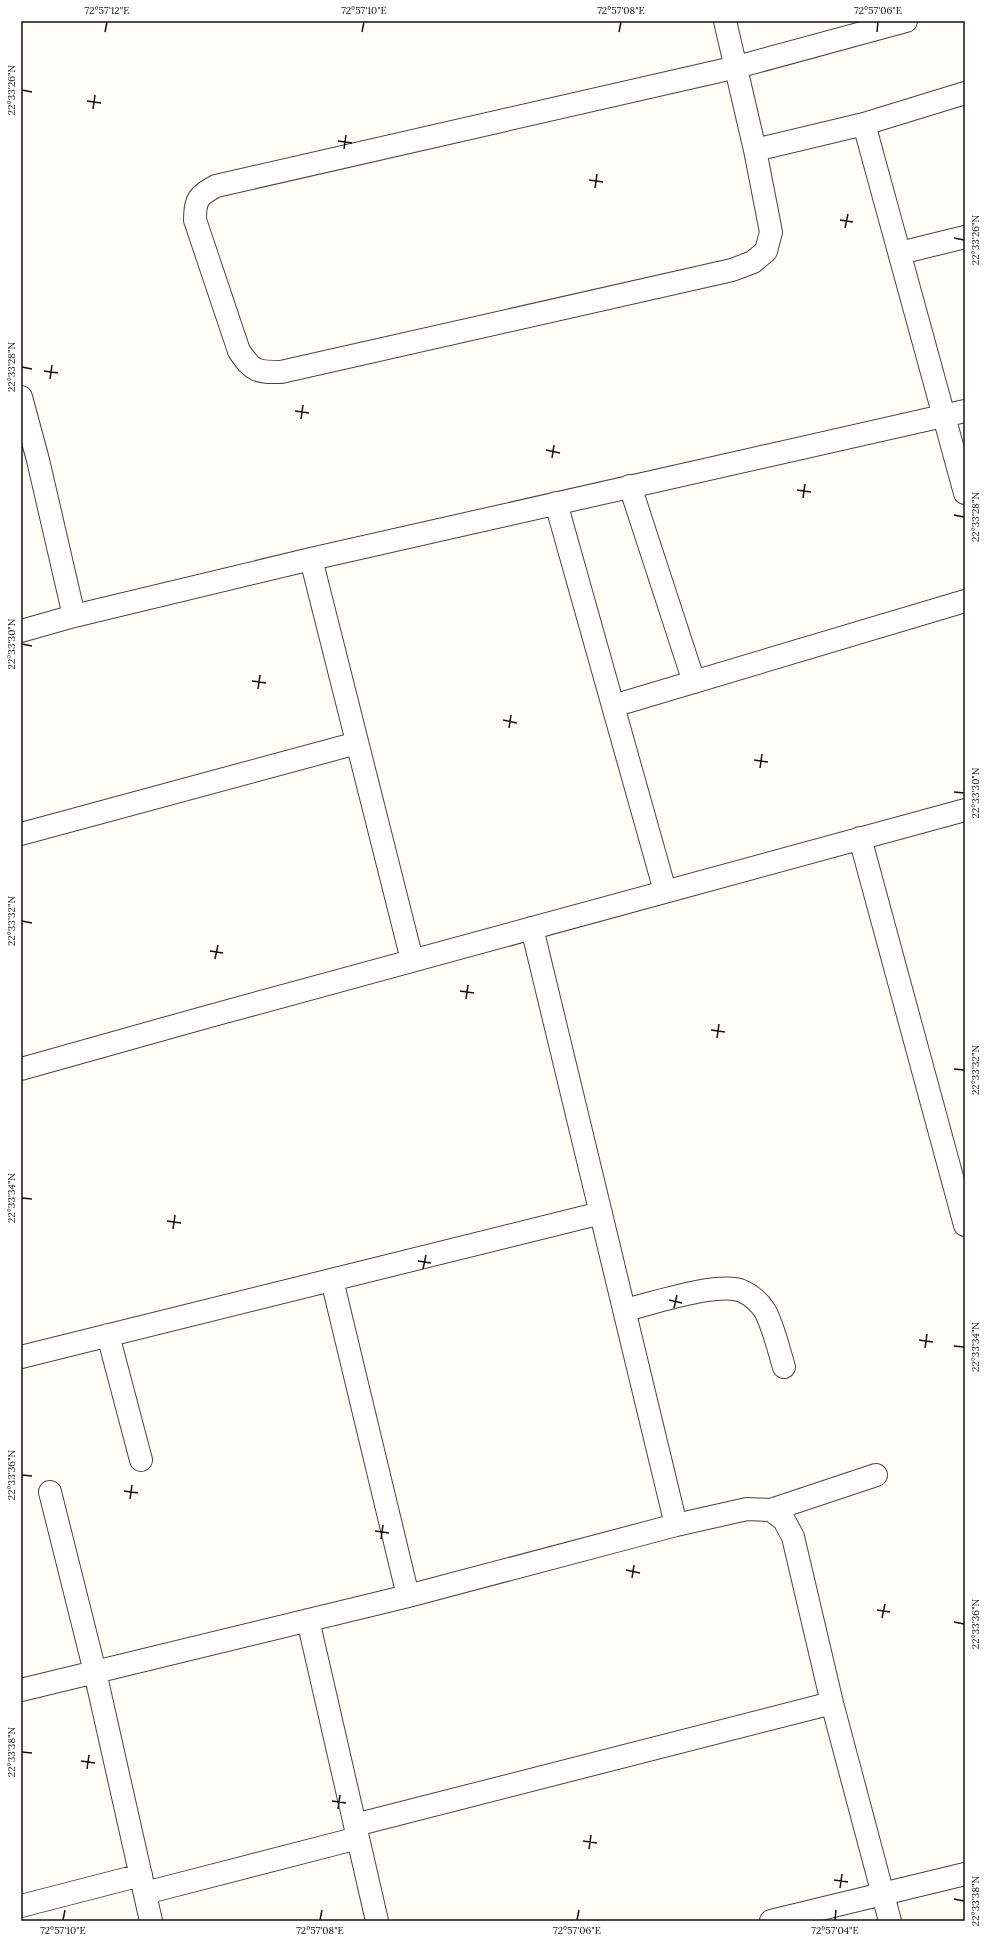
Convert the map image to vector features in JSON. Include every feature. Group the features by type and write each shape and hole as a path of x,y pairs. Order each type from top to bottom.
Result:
{"street":[{"path":"725,21 737,67 771,232 766,251 753,262 732,270 281,372 263,372 249,366 239,351 195,220 195,204 202,194 216,186 737,67 906,21"},
{"path":"755,150 864,124 965,93"},
{"path":"864,124 965,493"},
{"path":"900,253 965,237"},
{"path":"21,397 29,461 74,616"},
{"path":"21,631 74,616 311,559 965,411"},
{"path":"630,486 694,682"},
{"path":"556,503 665,891"},
{"path":"311,559 412,960"},
{"path":"613,706 965,601"},
{"path":"21,834 357,744"},
{"path":"21,1069 412,960 965,810"},
{"path":"860,838 965,1225"},
{"path":"532,928 676,1525"},
{"path":"21,1357 601,1213"},
{"path":"332,1280 408,1596"},
{"path":"625,1310 708,1290 726,1288 742,1291 756,1300 765,1312 784,1367"},
{"path":"108,1335 141,1460"},
{"path":"21,1690 408,1596 676,1525 747,1510 770,1510 876,1474"},
{"path":"50,1492 95,1672 151,1921"},
{"path":"770,1510 784,1520 793,1537 832,1703 890,1921"},
{"path":"308,1620 377,1921"},
{"path":"21,1906 143,1884 356,1831 832,1703"},
{"path":"770,1921 965,1874"}]}
